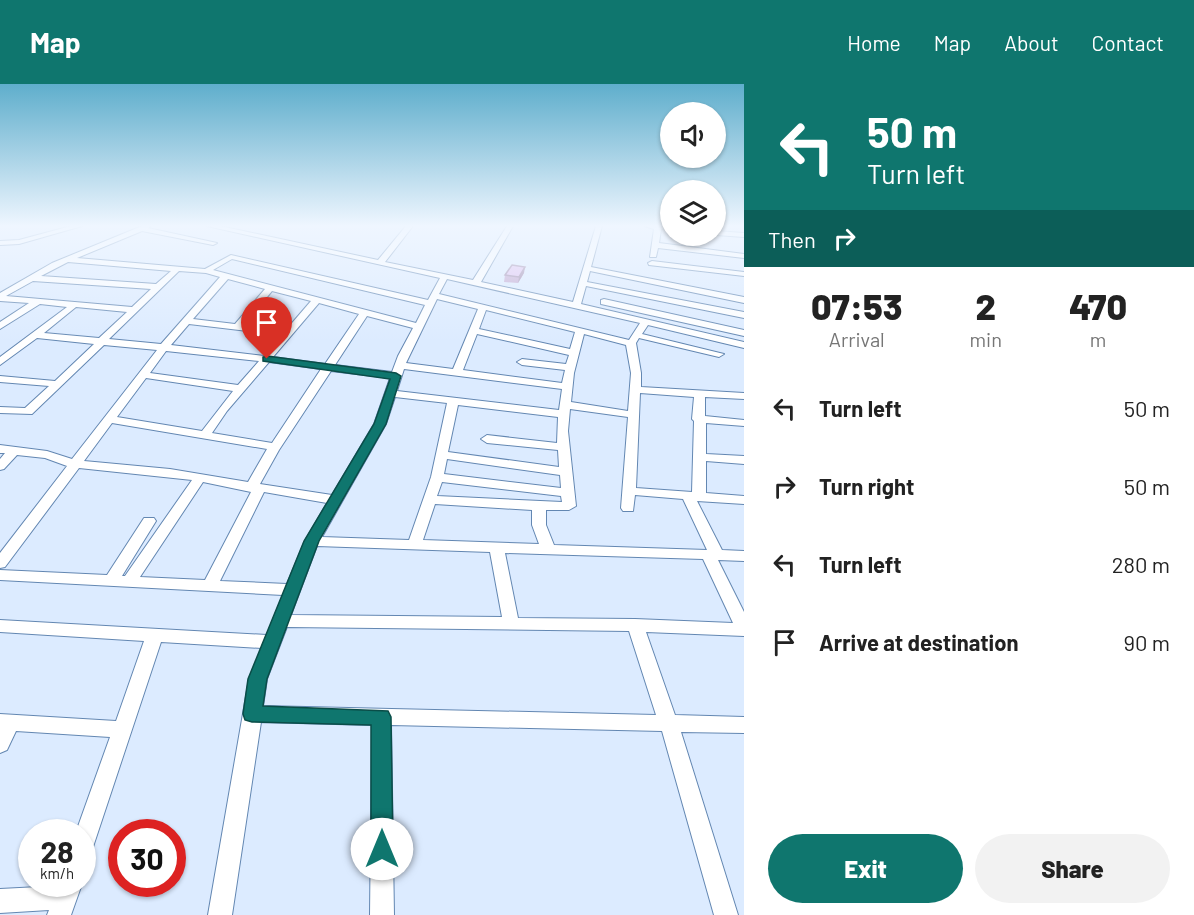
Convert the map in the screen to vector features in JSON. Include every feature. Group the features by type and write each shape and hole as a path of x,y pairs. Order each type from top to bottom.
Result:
{"street":[{"path":"0,297 58,265"},
{"path":"134,265 206,271 417,326"},
{"path":"206,271 217,265"},
{"path":"268,265 431,299 483,307 580,331 718,354"},
{"path":"388,265 744,333"},
{"path":"476,283 486,265"},
{"path":"577,301 587,265"},
{"path":"649,280 652,265"},
{"path":"667,265 744,274"},
{"path":"0,410 28,412 178,268"},
{"path":"586,268 744,300"},
{"path":"0,563 73,464 165,347 225,277"},
{"path":"220,915 258,679 312,541 380,424 398,371 417,326 444,277"},
{"path":"32,278 159,287"},
{"path":"582,283 744,315"},
{"path":"237,327 270,288"},
{"path":"0,297 135,310"},
{"path":"204,436 240,389 317,300"},
{"path":"577,301 645,322 744,345"},
{"path":"0,326 37,302"},
{"path":"0,362 74,305"},
{"path":"457,372 483,307"},
{"path":"210,586 275,447 364,313"},
{"path":"716,318 744,325"},
{"path":"186,321 289,333"},
{"path":"628,508 636,390 633,339 645,322"},
{"path":"474,331 575,353"},
{"path":"429,500 569,506 564,447 565,410 571,368 580,331"},
{"path":"35,335 165,347 327,367 457,372 568,387"},
{"path":"522,362 571,368"},
{"path":"143,375 240,389"},
{"path":"0,379 58,384"},
{"path":"636,390 744,396"},
{"path":"390,393 453,401 634,415"},
{"path":"280,621 635,625 744,629 712,555 693,497 699,458 700,393"},
{"path":"414,545 437,477 453,401"},
{"path":"109,419 275,447"},
{"path":"698,419 744,423"},
{"path":"487,439 564,447"},
{"path":"0,466 7,450 47,455 73,464 198,479 335,500"},
{"path":"442,455 566,472"},
{"path":"699,458 744,460"},
{"path":"437,477 567,493"},
{"path":"129,582 198,479"},
{"path":"629,491 744,500"},
{"path":"539,506 539,525 548,549"},
{"path":"111,581 149,522"},
{"path":"312,541 744,556"},
{"path":"497,549 511,624"},
{"path":"0,575 292,590"},
{"path":"635,625 669,724 726,915"},
{"path":"0,626 272,642"},
{"path":"92,819 155,635"},
{"path":"252,714 744,725"},
{"path":"381,717 382,915"},
{"path":"0,744 5,723 122,730"},
{"path":"0,901 65,899"}],"building":[{"path":"512,265 525,267 519,277 505,275"}],"route":[{"path":"267,359 396,376 380,424 312,541 258,679 252,714 381,717 382,849"}]}
